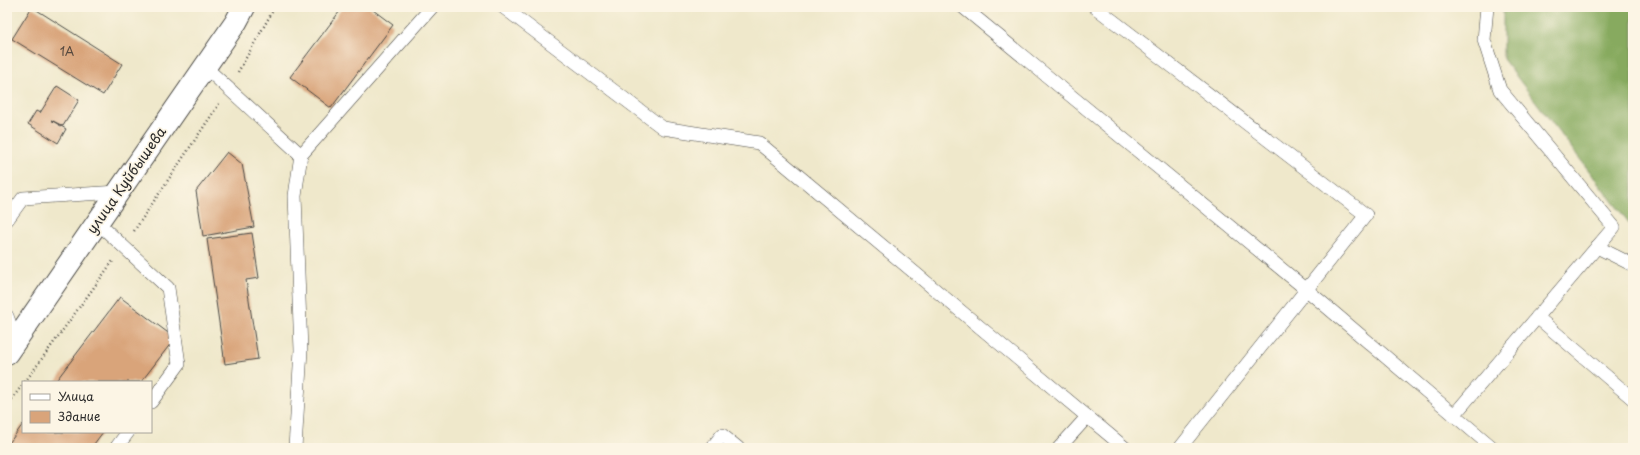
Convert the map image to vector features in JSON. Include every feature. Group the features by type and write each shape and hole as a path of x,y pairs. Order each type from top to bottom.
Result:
{"street":[{"name":"улица Куйбышева","path":"11,347 205,67 235,12"}],"lane":[{"path":"295,448 301,350 295,196 301,155 432,7"},
{"path":"502,7 663,128 759,143 1124,448"},
{"path":"963,7 1306,290 1493,448"},
{"path":"1095,7 1366,215 1180,448"},
{"path":"1454,415 1614,227 1500,90 1484,40 1487,7"},
{"path":"205,67 301,155"},
{"path":"7,220 24,198 118,192"},
{"path":"97,222 168,288 179,364 152,401"},
{"path":"1597,247 1633,265"},
{"path":"7,316 11,347"},
{"path":"1537,317 1633,398"},
{"path":"1059,448 1087,417"},
{"path":"116,448 127,433"},
{"path":"712,448 722,435 738,448"}],"path":[{"path":"25,381 123,246 229,89 275,7"},
{"path":"7,406 22,386"}],"green space":[{"path":"1503,7 1633,7 1633,228 1503,59"}],"building":[{"path":"32,7 122,64 103,95 12,39"},
{"path":"343,7 369,7 393,25 331,108 290,77"},
{"path":"57,86 79,100 63,126 51,120 66,129 58,143 28,124 36,111 40,113"},
{"path":"227,152 242,164 254,227 203,236 196,191"},
{"path":"252,233 259,278 246,280 258,359 225,364 207,239"},
{"path":"120,297 175,338 142,381 56,381"},
{"path":"22,425 22,433 102,433 91,448 7,448"}]}
